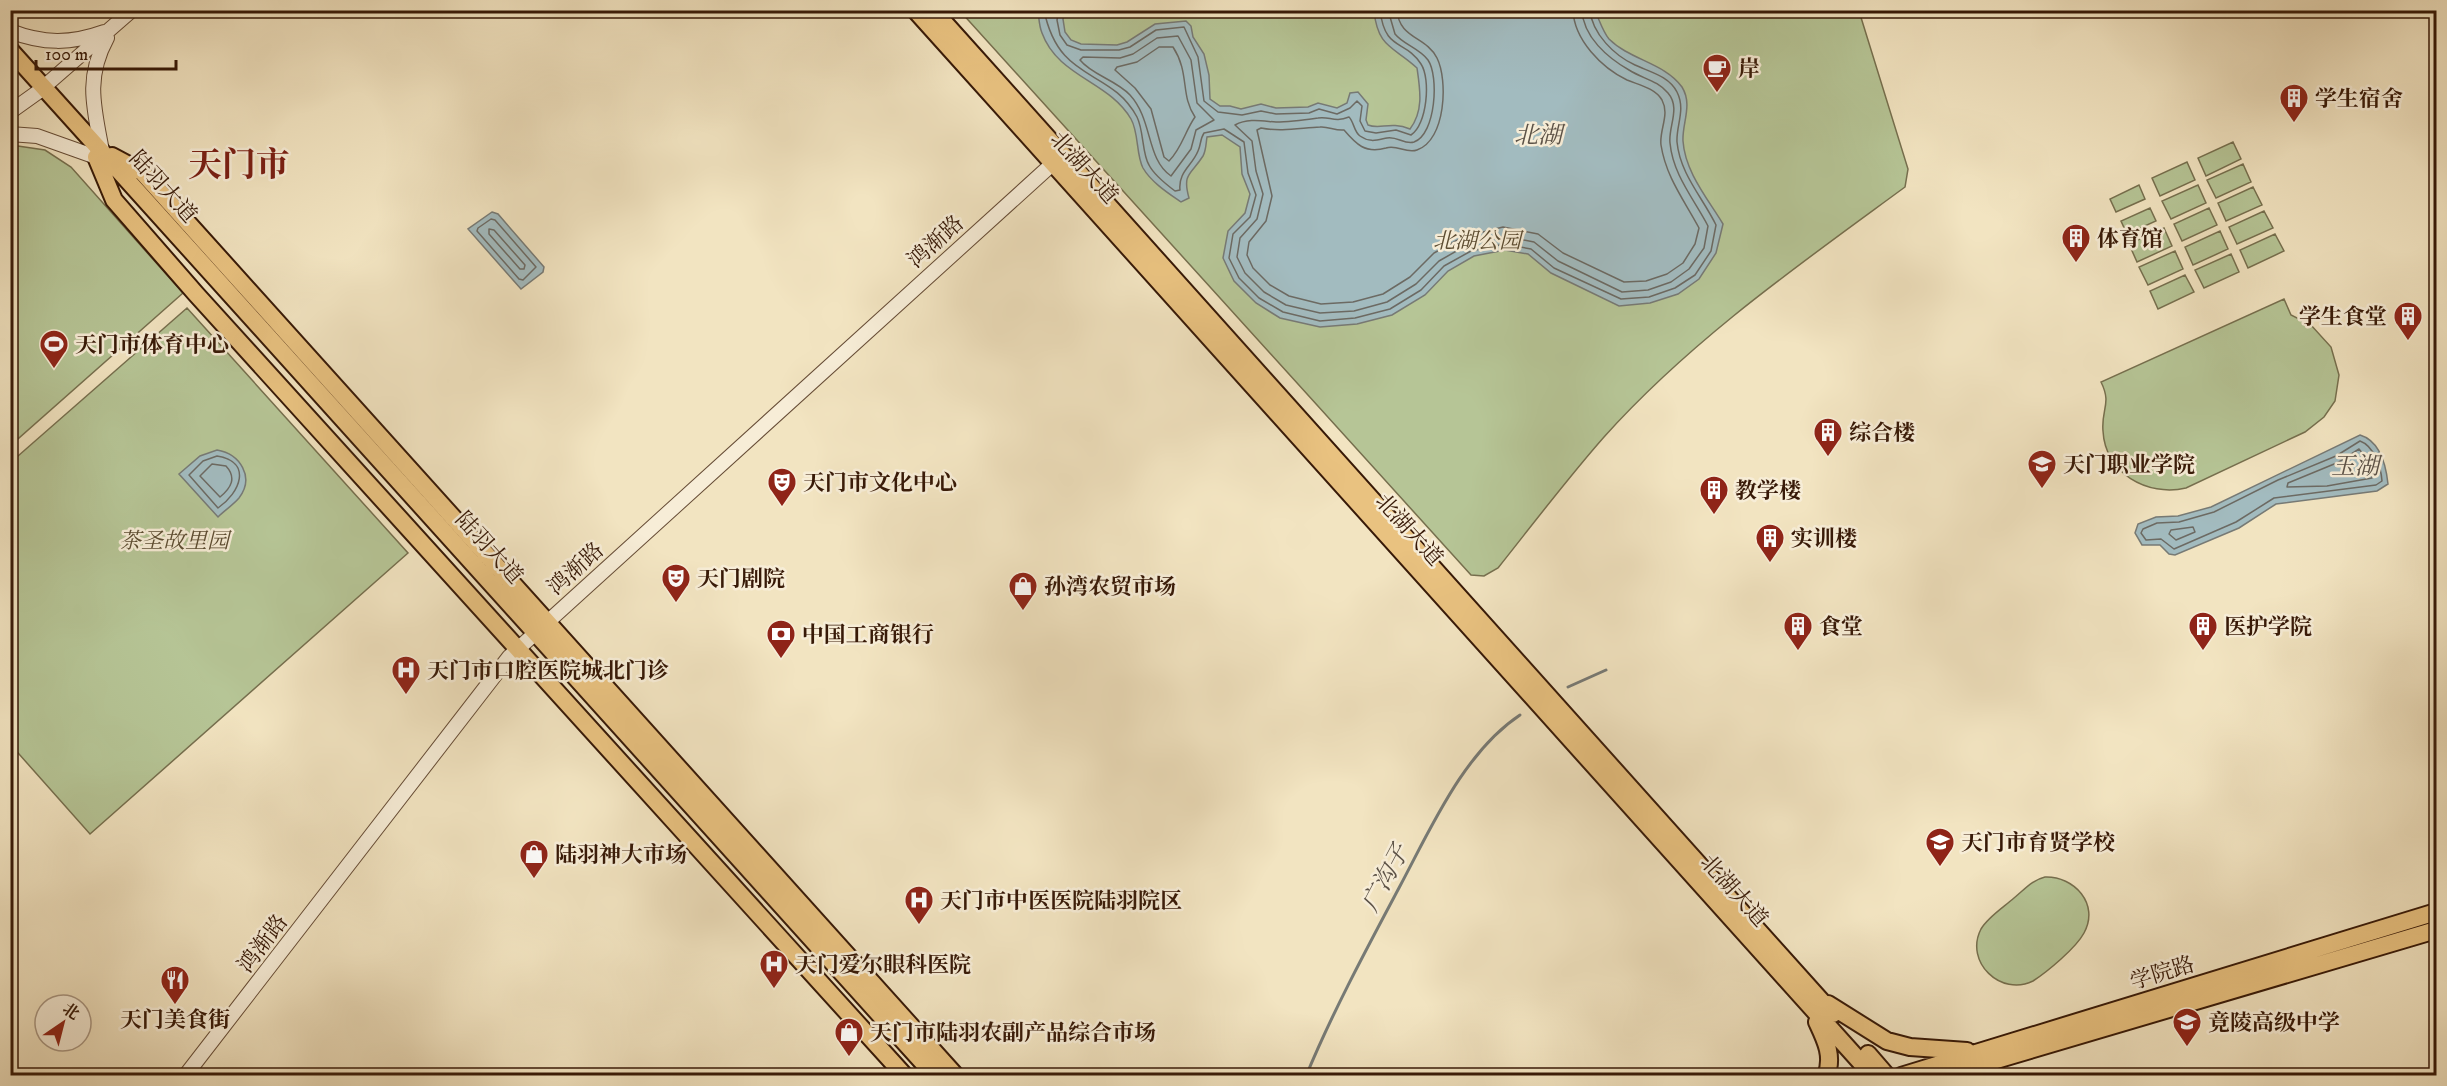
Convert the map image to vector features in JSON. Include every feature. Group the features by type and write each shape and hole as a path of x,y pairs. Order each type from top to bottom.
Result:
{"main road":[{"name":"北湖大道","path":"915,10 1058,159"},
{"name":"北湖大道","path":"933,10 1058,159 1812,1000 1887,1076"},
{"name":"陆羽大道","path":"10,50 41,90 291,373 935,1076"},
{"name":"陆羽大道","path":"10,62 41,90"},
{"name":"陆羽大道","path":"99,154 227,289 924,1076"},
{"path":"99,154 142,172 511,582 532,635 905,1076"},
{"path":"99,154 114,200 492,621 532,635 956,1076"},
{"path":"227,289 273,315"},
{"path":"291,373 297,406"},
{"name":"学院路","path":"1942,1076 1981,1057 2436,912"},
{"name":"学院路","path":"1901,1076 1981,1057 2436,930"},
{"name":"北湖大道","path":"1812,1000 1873,1076"},
{"path":"1812,1000 1887,1041 1910,1047 1981,1057 1972,1076"},
{"path":"1812,1000 1827,1044 1829,1056 1826,1076"}],"street":[{"path":"10,112 41,90 132,10"},
{"path":"10,31 44,41 65,42 83,39 111,29"},
{"path":"10,134 38,136 99,154 93,100 93,72 98,53 111,29"},
{"name":"鸿渐路","path":"185,1076 488,683 532,635 1058,159"}],"green space":[{"name":"北湖公园","path":"960,11 1859,11 1908,169 1905,187 1748,304 1673,368 1604,437 1498,568 1484,576 1471,575"},
{"path":"2233,142 2241,159 2206,176 2198,158"},
{"name":"天门市体育中心","path":"11,145 45,150 71,167 183,293 11,445"},
{"path":"2187,162 2195,180 2160,196 2152,178"},
{"path":"2243,164 2251,182 2216,198 2207,180"},
{"path":"2139,185 2145,199 2116,212 2110,199"},
{"path":"2198,185 2206,203 2171,219 2162,201"},
{"path":"2253,187 2262,205 2226,221 2218,203"},
{"path":"2150,208 2156,221 2127,234 2121,221"},
{"path":"2209,208 2217,225 2182,241 2174,224"},
{"path":"2264,211 2273,228 2237,244 2229,227"},
{"path":"2164,228 2172,246 2137,262 2129,244"},
{"path":"2220,231 2228,249 2193,265 2185,247"},
{"path":"2275,234 2284,251 2248,268 2240,250"},
{"path":"2175,251 2183,269 2148,285 2139,267"},
{"path":"2231,254 2239,272 2204,288 2195,270"},
{"path":"2185,275 2194,292 2158,309 2150,291"},
{"path":"2284,299 2291,315 2311,325 2331,347 2339,375 2335,401 2324,417 2305,432 2186,488 2157,489 2131,479 2120,470 2111,459 2106,446 2103,423 2106,396 2101,382"},
{"name":"茶圣故里园","path":"187,308 408,553 90,834 11,745 10,463"},
{"path":"2045,877 2066,881 2081,894 2089,912 2084,933 2068,952 2033,981 2021,985 1998,980 1982,964 1977,953 1977,941 1981,929 1992,916 2028,886"}],"water":[{"name":"北湖","path":"1038,11 1066,11 1063,19 1065,32 1071,40 1081,44 1117,45 1127,42 1155,24 1186,21 1191,26 1193,37 1204,54 1209,75 1210,99 1220,106 1241,109 1261,104 1276,108 1308,107 1318,103 1337,108 1347,103 1350,93 1358,92 1368,104 1366,120 1368,125 1410,129 1419,107 1417,68 1383,39 1374,11 1595,11 1609,39 1617,46 1666,72 1682,87 1687,100 1683,141 1688,164 1698,185 1723,224 1716,253 1699,279 1678,294 1650,303 1619,306 1551,273 1528,254 1505,250 1474,256 1448,271 1425,295 1392,315 1357,324 1320,327 1280,318 1256,303 1234,281 1223,258 1228,231 1245,213 1250,194 1242,174 1240,147 1222,135 1207,137 1204,154 1187,179 1189,198 1181,202 1155,183 1146,173 1139,157 1134,125 1122,106 1071,70 1050,48 1041,30"},
{"path":"492,212 498,214 544,267 543,272 521,289 468,229"},
{"name":"玉湖","path":"2360,435 2373,443 2384,462 2388,484 2377,491 2276,504 2239,528 2175,555 2169,554 2160,545 2142,545 2135,533 2138,524 2156,517 2178,516 2211,507"},
{"path":"217,450 225,452 238,461 243,468 246,482 239,498 218,517 179,474 200,456"}],"waterway":[{"name":"广沟子","path":"1568,687 1606,670"},
{"name":"广沟子","path":"1306,1076 1351,980 1437,816 1482,749 1520,715"}],"place":[{"name":"岸","path":"1717,94"},
{"name":"学生宿舍","path":"2294,124"},
{"name":"体育馆","path":"2076,264"},
{"name":"学生食堂","path":"2408,342"},
{"name":"天门市体育中心","path":"54,370"},
{"name":"综合楼","path":"1828,458"},
{"name":"天门职业学院","path":"2042,490"},
{"name":"天门市文化中心","path":"782,508"},
{"name":"教学楼","path":"1714,516"},
{"name":"实训楼","path":"1770,564"},
{"name":"天门剧院","path":"676,604"},
{"name":"孙湾农贸市场","path":"1023,612"},
{"name":"食堂","path":"1798,652"},
{"name":"医护学院","path":"2203,652"},
{"name":"中国工商银行","path":"781,660"},
{"name":"天门市口腔医院城北门诊","path":"406,696"},
{"name":"天门市育贤学校","path":"1940,868"},
{"name":"陆羽神大市场","path":"534,880"},
{"name":"天门市中医医院陆羽院区","path":"919,926"},
{"name":"天门爱尔眼科医院","path":"774,990"},
{"name":"天门美食街","path":"175,1006"},
{"name":"竟陵高级中学","path":"2187,1048"},
{"name":"天门市陆羽农副产品综合市场","path":"849,1058"}],"district":[{"name":"天门市","path":"239,164"}]}
